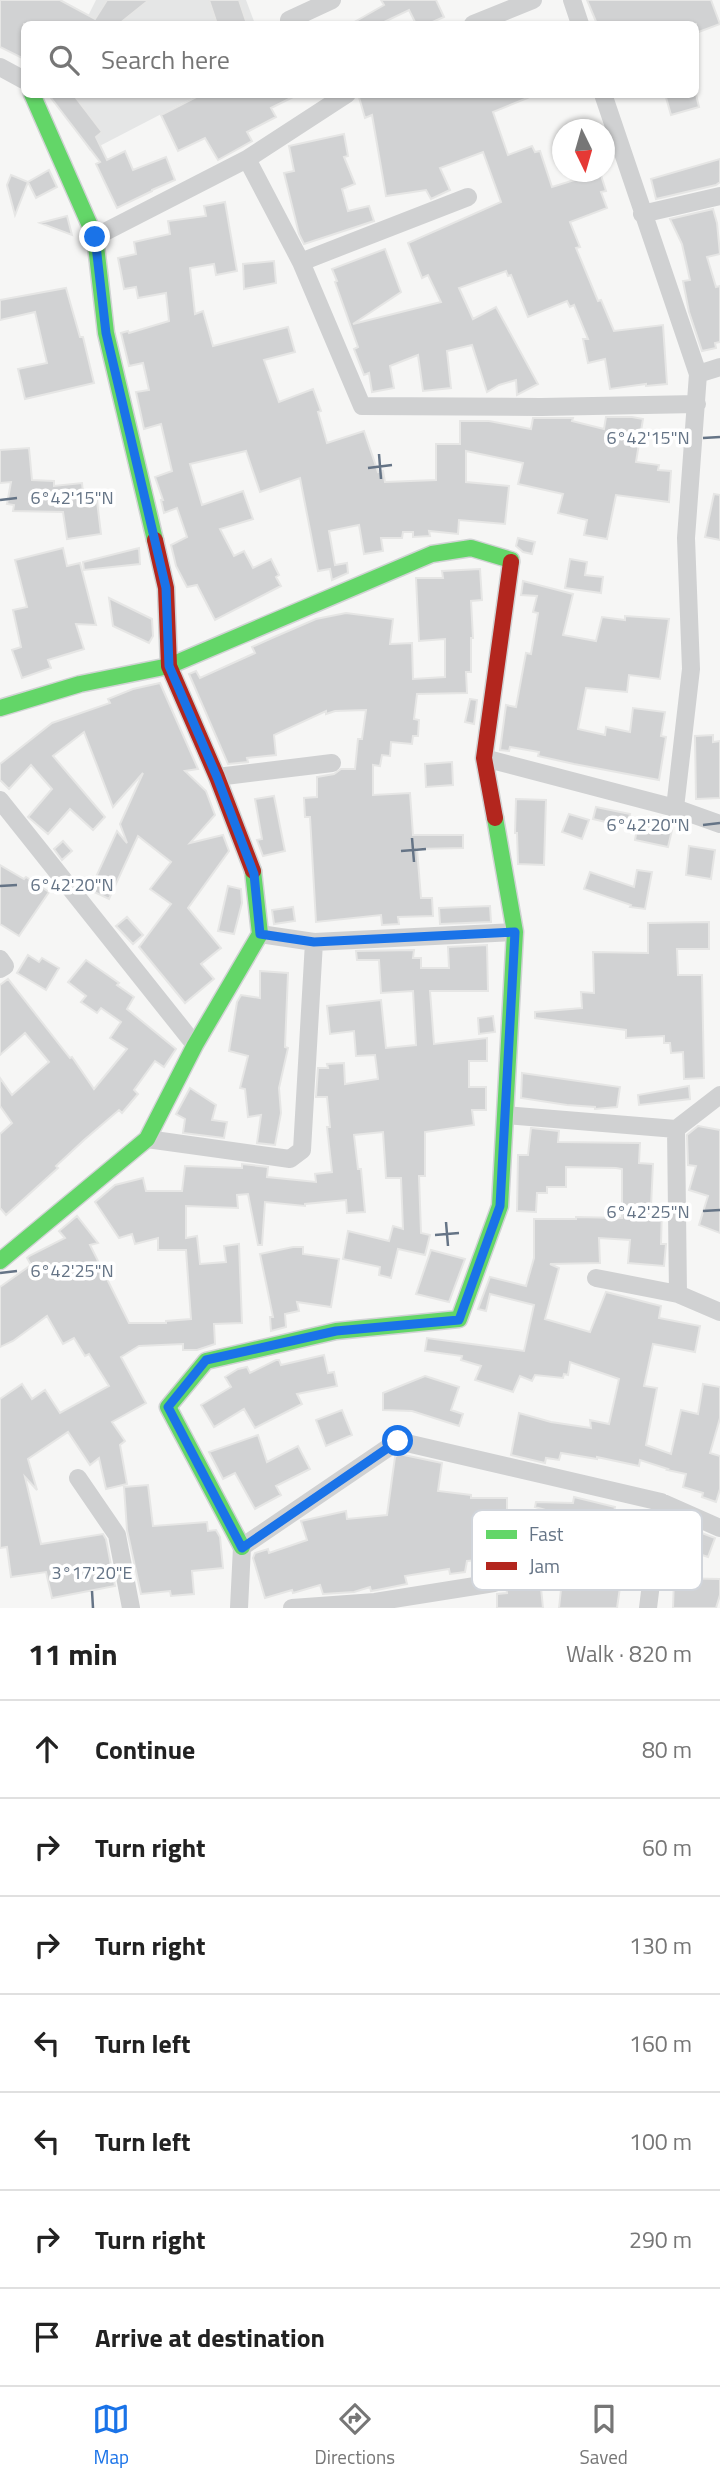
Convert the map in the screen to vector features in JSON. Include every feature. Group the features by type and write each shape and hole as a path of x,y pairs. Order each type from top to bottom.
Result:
{"street":[{"path":"289,20 332,0"},
{"path":"480,21 533,0"},
{"path":"572,0 579,21"},
{"path":"0,67 21,78"},
{"path":"2,1256 147,1139 195,1045 260,934 254,874 217,777 169,666 166,588 106,333 95,237 34,98"},
{"path":"95,237 247,159 341,98"},
{"path":"604,98 698,374 686,538 691,669 675,808"},
{"path":"247,159 300,262 362,406 697,404"},
{"path":"642,214 720,196"},
{"path":"300,262 468,197"},
{"path":"698,374 720,367"},
{"path":"0,708 80,684 169,666 432,554 471,548 511,560 484,758 515,932 500,1206 459,1320 336,1331 206,1360 168,1407 242,1548 239,1608"},
{"path":"484,758 675,808 720,824"},
{"path":"217,777 331,763"},
{"path":"0,800 195,1045"},
{"path":"260,934 314,942 515,932"},
{"path":"147,1139 290,1159 302,1150 314,942"},
{"path":"0,959 5,966 0,969"},
{"path":"506,1115 676,1129 720,1095"},
{"path":"676,1129 678,1294"},
{"path":"596,1278 678,1294 720,1312"},
{"path":"242,1548 398,1441 660,1502 678,1510"},
{"path":"78,1478 117,1535 131,1608"},
{"path":"659,1510 660,1502"},
{"path":"702,1520 720,1528"},
{"path":"292,1608 375,1602 472,1587"},
{"path":"648,1608 650,1590"}],"shaded area":[{"path":"96,0 246,0 254,21 86,21"},
{"path":"55,98 192,98 90,151"}],"building":[{"path":"0,0 60,0 95,19 107,0 149,0 123,21 21,21 21,58 0,47"},
{"path":"209,0 239,0 246,21 216,21"},
{"path":"381,0 436,0 444,17 435,21 414,21 409,10 386,21 356,21 384,5"},
{"path":"587,0 711,0 720,24 699,32 699,21 596,21"},
{"path":"51,98 76,98 102,132 96,137 107,160 125,151 133,170 166,157 175,180 117,208 96,164 100,162"},
{"path":"194,98 291,98 271,108 276,117 247,132 252,141 218,160 205,138 178,151 161,115"},
{"path":"359,98 527,98 493,112 508,155 532,146 535,152 540,151 552,187 568,182 603,182 606,191 601,192 607,208 570,222 580,247 576,248 614,331 663,325 667,384 610,389 605,359 588,363 583,339 588,339 574,305 570,307 567,301 528,317 511,275 508,276 506,271 459,288 473,319 496,307 538,384 517,395 516,380 487,392 472,345 447,351 451,388 423,391 418,355 390,366 394,388 372,392 369,373 364,375 354,349 358,347 332,269 385,249 401,292 353,324 441,302 428,275 422,278 408,243 501,202 483,152 440,168 450,190 431,199 426,190 386,196 372,115 365,118"},
{"path":"666,98 697,98 699,107 671,115"},
{"path":"344,134 348,156 344,157 355,184 342,189 348,211 369,206 374,221 304,244 299,234 284,173 294,171 289,146"},
{"path":"720,159 720,182 716,185 656,199 651,179"},
{"path":"49,170 57,187 36,198 28,182"},
{"path":"11,175 28,182 15,215 7,185"},
{"path":"225,202 237,271 216,275 214,264 190,268 195,314 203,311 213,346 288,327 295,352 264,360 279,402 313,389 321,411 318,412 327,443 364,431 378,472 383,471 385,482 436,480 436,444 460,444 460,421 489,421 531,429 533,418 573,418 572,421 604,429 606,417 632,417 643,419 636,462 659,465 658,470 671,471 669,502 616,495 607,539 584,535 587,520 558,513 563,494 518,484 523,463 466,451 466,482 509,486 505,524 459,520 458,534 429,531 430,536 413,537 413,532 403,532 402,538 381,538 383,551 364,554 359,525 329,531 335,565 347,563 348,573 332,580 330,569 318,571 300,478 260,492 246,451 190,464 202,505 243,491 253,519 220,529 234,556 244,551 253,568 271,559 281,586 215,620 197,585 187,587 176,566 171,545 187,537 177,508 164,513 163,500 155,477 172,471 161,424 144,429 136,392 149,390 143,363 129,366 121,333 169,321 166,293 138,298 136,287 124,289 118,258 136,254 134,242 170,234 168,221 206,216 204,206"},
{"path":"713,209 720,254 707,257 716,287 720,286 720,342 715,343 716,348 702,351 689,312 683,281 690,280 682,244 670,219"},
{"path":"67,216 72,235 40,223"},
{"path":"274,261 276,283 244,289 243,264"},
{"path":"66,288 80,337 83,337 94,383 25,399 18,369 47,363 35,312 0,320 0,300"},
{"path":"29,448 32,480 54,481 54,486 82,483 84,503 97,501 101,534 67,539 63,512 13,511 14,505 7,504 11,482 0,483 0,450"},
{"path":"714,494 720,495 720,540 705,537"},
{"path":"518,538 535,542 532,554 523,552 516,546"},
{"path":"63,548 67,566 80,563 96,625 76,624 84,649 48,660 51,668 22,678 12,650 21,647 13,610 27,607 15,560"},
{"path":"139,548 140,564 84,570 83,562"},
{"path":"570,559 587,562 585,575 603,577 601,593 565,588"},
{"path":"480,569 482,600 471,601 473,638 471,672 466,672 467,693 417,694 414,719 419,720 418,736 413,736 412,744 391,742 390,756 382,755 380,766 373,765 373,795 410,793 413,835 463,835 463,848 417,849 421,898 432,898 433,916 398,917 399,924 382,925 381,915 316,922 310,817 305,817 304,798 317,797 317,777 334,774 341,769 355,769 358,739 362,739 366,710 326,714 326,711 274,735 276,755 247,758 248,762 228,764 189,674 196,671 200,678 255,653 252,647 272,638 316,619 346,613 393,619 390,644 412,643 413,679 445,677 445,639 419,641 416,578 443,578 442,571"},
{"path":"523,581 573,594 563,635 596,641 602,617 625,620 625,616 669,619 660,679 629,675 627,692 586,688 578,729 605,735 606,727 630,732 633,708 665,712 661,736 666,737 659,780 538,756 539,752 510,747 509,751 500,750 506,705 516,707 526,653 531,654 538,613 533,612 537,596 521,595"},
{"path":"109,598 152,619 153,636 149,643 113,626"},
{"path":"160,683 198,769 185,771 206,791 215,815 190,843 223,835 229,851 188,908 221,948 201,964 214,979 185,1003 139,947 171,904 150,889 171,862 138,836 109,899 90,890 117,831 127,843 120,824 143,773 113,807 84,732 53,756 105,817 93,830 70,809 48,834 28,817 52,789 31,765 9,789 0,780 0,764 52,723 110,703 108,699 133,689"},
{"path":"470,699 477,700 474,724 465,722"},
{"path":"713,735 713,742 720,741 720,798 696,799 695,736"},
{"path":"452,762 453,785 426,787 425,764"},
{"path":"274,796 285,851 263,856 257,840 262,839 255,799"},
{"path":"516,799 546,800 544,865 518,864"},
{"path":"596,807 630,814 627,827 593,819"},
{"path":"569,814 589,820 582,839 562,832"},
{"path":"638,823 672,830 668,847 635,840"},
{"path":"63,841 72,851 62,860 54,849"},
{"path":"689,846 715,850 711,879 686,875"},
{"path":"0,865 49,892 19,936 0,924"},
{"path":"637,870 652,872 645,909 630,907 631,905 584,889 590,872 634,887"},
{"path":"228,886 241,889 242,903 234,934 218,931"},
{"path":"490,906 491,922 440,924 439,908"},
{"path":"293,907 295,921 274,924 272,910"},
{"path":"127,917 143,935 133,944 116,926"},
{"path":"709,922 709,949 677,949 678,975 702,975 704,1078 684,1079 683,1052 671,1053 670,1043 664,1043 664,1036 626,1038 626,1030 535,1018 535,1012 582,1008 581,992 594,993 593,952 648,953 648,923"},
{"path":"487,945 488,991 430,991 434,1044 487,1038 487,1061 469,1061 469,1087 486,1087 486,1110 472,1110 474,1125 425,1132 425,1176 419,1176 421,1233 430,1235 425,1255 398,1249 391,1278 379,1275 380,1267 343,1259 348,1231 389,1241 393,1226 403,1229 401,1178 386,1178 383,1132 354,1135 358,1169 361,1169 365,1212 347,1213 346,1200 305,1206 265,1202 262,1245 258,1245 248,1194 237,1195 238,1208 186,1206 186,1238 197,1236 200,1264 226,1262 224,1246 239,1244 242,1323 214,1324 215,1344 197,1350 183,1350 183,1344 139,1346 121,1357 146,1403 112,1422 125,1441 120,1445 127,1484 106,1489 99,1458 90,1465 68,1432 28,1459 37,1490 25,1477 41,1544 103,1534 115,1586 52,1598 46,1572 11,1577 7,1547 0,1548 0,1399 22,1384 32,1399 45,1390 60,1413 109,1386 89,1354 85,1356 74,1338 63,1344 47,1316 13,1341 0,1347 0,1287 31,1265 27,1258 29,1256 65,1238 59,1231 77,1216 98,1243 90,1245 129,1323 166,1323 191,1319 186,1250 158,1250 158,1238 135,1244 132,1234 119,1238 95,1202 115,1185 143,1178 146,1191 182,1191 185,1166 242,1168 242,1164 268,1167 267,1177 316,1182 315,1174 332,1172 327,1097 316,1097 318,1068 328,1068 327,1064 344,1063 345,1084 378,1079 375,1055 356,1056 354,1031 330,1034 327,1006 381,1000 386,1048 416,1045 413,991 381,993 379,960 357,960 356,951 414,950 413,958 421,958 421,968 449,968 448,947"},
{"path":"28,955 39,962 42,958 59,968 46,990 17,973"},
{"path":"86,960 134,997 127,1009 176,1049 164,1067 155,1061 134,1090 138,1094 122,1113 119,1110 84,1140 56,1166 58,1168 6,1215 0,1208 0,1134 12,1123 0,1106 0,1078 12,1095 49,1062 25,1033 0,1055 0,985 8,979 70,1058 72,1057 94,1089 127,1049 110,1038 121,1022 101,1008 97,1013 81,1002 86,996 68,982"},
{"path":"260,971 288,973 285,1047 288,1048 279,1088 281,1113 275,1145 257,1143 261,1115 248,1117 245,1089 240,1088 248,1056 229,1051 237,1002 241,995 260,998"},
{"path":"493,1016 495,1032 479,1034 478,1018"},
{"path":"522,1073 620,1087 617,1107 595,1109 521,1098"},
{"path":"689,1086 690,1099 639,1105 638,1095"},
{"path":"190,1088 216,1105 212,1120 227,1122 224,1138 183,1133 185,1119 176,1114"},
{"path":"698,1126 720,1130 720,1233 699,1225 708,1196 689,1190 696,1166 688,1165 687,1135"},
{"path":"531,1128 559,1131 558,1142 640,1143 639,1163 653,1164 651,1207 662,1208 661,1244 666,1244 664,1266 628,1263 630,1240 599,1238 600,1263 550,1264 559,1268 545,1319 590,1332 606,1292 661,1306 659,1318 700,1326 695,1352 653,1344 644,1386 657,1388 646,1445 671,1454 681,1410 698,1414 703,1384 720,1387 720,1418 710,1453 720,1456 720,1489 716,1502 702,1497 703,1493 683,1487 686,1474 640,1460 639,1466 561,1453 559,1460 546,1458 545,1463 511,1455 519,1413 551,1422 591,1428 590,1420 609,1424 619,1379 570,1362 568,1375 564,1374 563,1378 535,1375 532,1381 520,1376 513,1392 475,1380 481,1366 461,1360 462,1356 425,1351 427,1338 524,1351 534,1305 490,1294 486,1311 478,1309 490,1277 526,1286 534,1258 534,1219 622,1218 622,1169 616,1168 566,1167 566,1187 547,1187 547,1193 537,1193 536,1212 517,1211 518,1155 528,1155"},
{"path":"303,1247 303,1254 339,1259 331,1307 297,1302 299,1311 285,1314 286,1327 271,1331 270,1317 273,1317 260,1254"},
{"path":"431,1250 465,1259 449,1302 416,1294"},
{"path":"324,1355 328,1373 334,1372 337,1386 297,1394 302,1404 255,1428 244,1409 214,1427 201,1405 231,1387 225,1377 238,1369 247,1367 250,1373 276,1360 279,1360 281,1365"},
{"path":"425,1376 459,1387 451,1410 463,1414 459,1426 412,1411 383,1410 383,1393"},
{"path":"342,1410 352,1435 326,1446 316,1420"},
{"path":"258,1435 267,1462 298,1446 310,1469 276,1486 281,1495 255,1509 235,1473 223,1479 209,1452"},
{"path":"399,1454 442,1463 438,1491 471,1495 471,1498 507,1498 507,1510 472,1510 472,1561 467,1561 465,1572 450,1574 449,1569 405,1576 407,1584 371,1591 370,1587 354,1592 323,1594 320,1585 265,1598 253,1558 255,1553 268,1549 269,1553 307,1540 301,1521 346,1511 347,1519 387,1515 395,1457"},
{"path":"148,1485 153,1526 207,1522 208,1531 216,1530 220,1537 223,1568 192,1571 194,1594 171,1596 170,1591 141,1594 127,1530 124,1487"},
{"path":"574,1497 615,1507 614,1510 546,1510 535,1507 536,1502 573,1503"},
{"path":"702,1533 715,1538 708,1557 702,1555"},
{"path":"702,1579 720,1579 720,1595 716,1608 673,1608 674,1590 702,1590"},
{"path":"507,1590 541,1590 543,1608 497,1608 497,1594 507,1593"},
{"path":"561,1590 620,1590 617,1608 559,1608"}],"traffic: fast":[{"path":"34,98 95,237 106,333 155,540"},
{"path":"0,708 80,684 169,666 432,554 471,548 511,562"},
{"path":"242,1547 168,1407 206,1361 336,1331 459,1319 500,1206 515,932 495,818"},
{"path":"0,1261 147,1139 195,1045 260,934 253,871"}],"traffic: jam":[{"path":"155,540 166,588 169,666 217,777 253,871"},
{"path":"495,818 484,758 511,562"}],"route":[{"path":"95,237 106,333 166,588 169,666 217,777 254,874 260,934 314,942 515,932 500,1206 459,1320 336,1331 206,1360 168,1407 242,1548 398,1441"}]}
